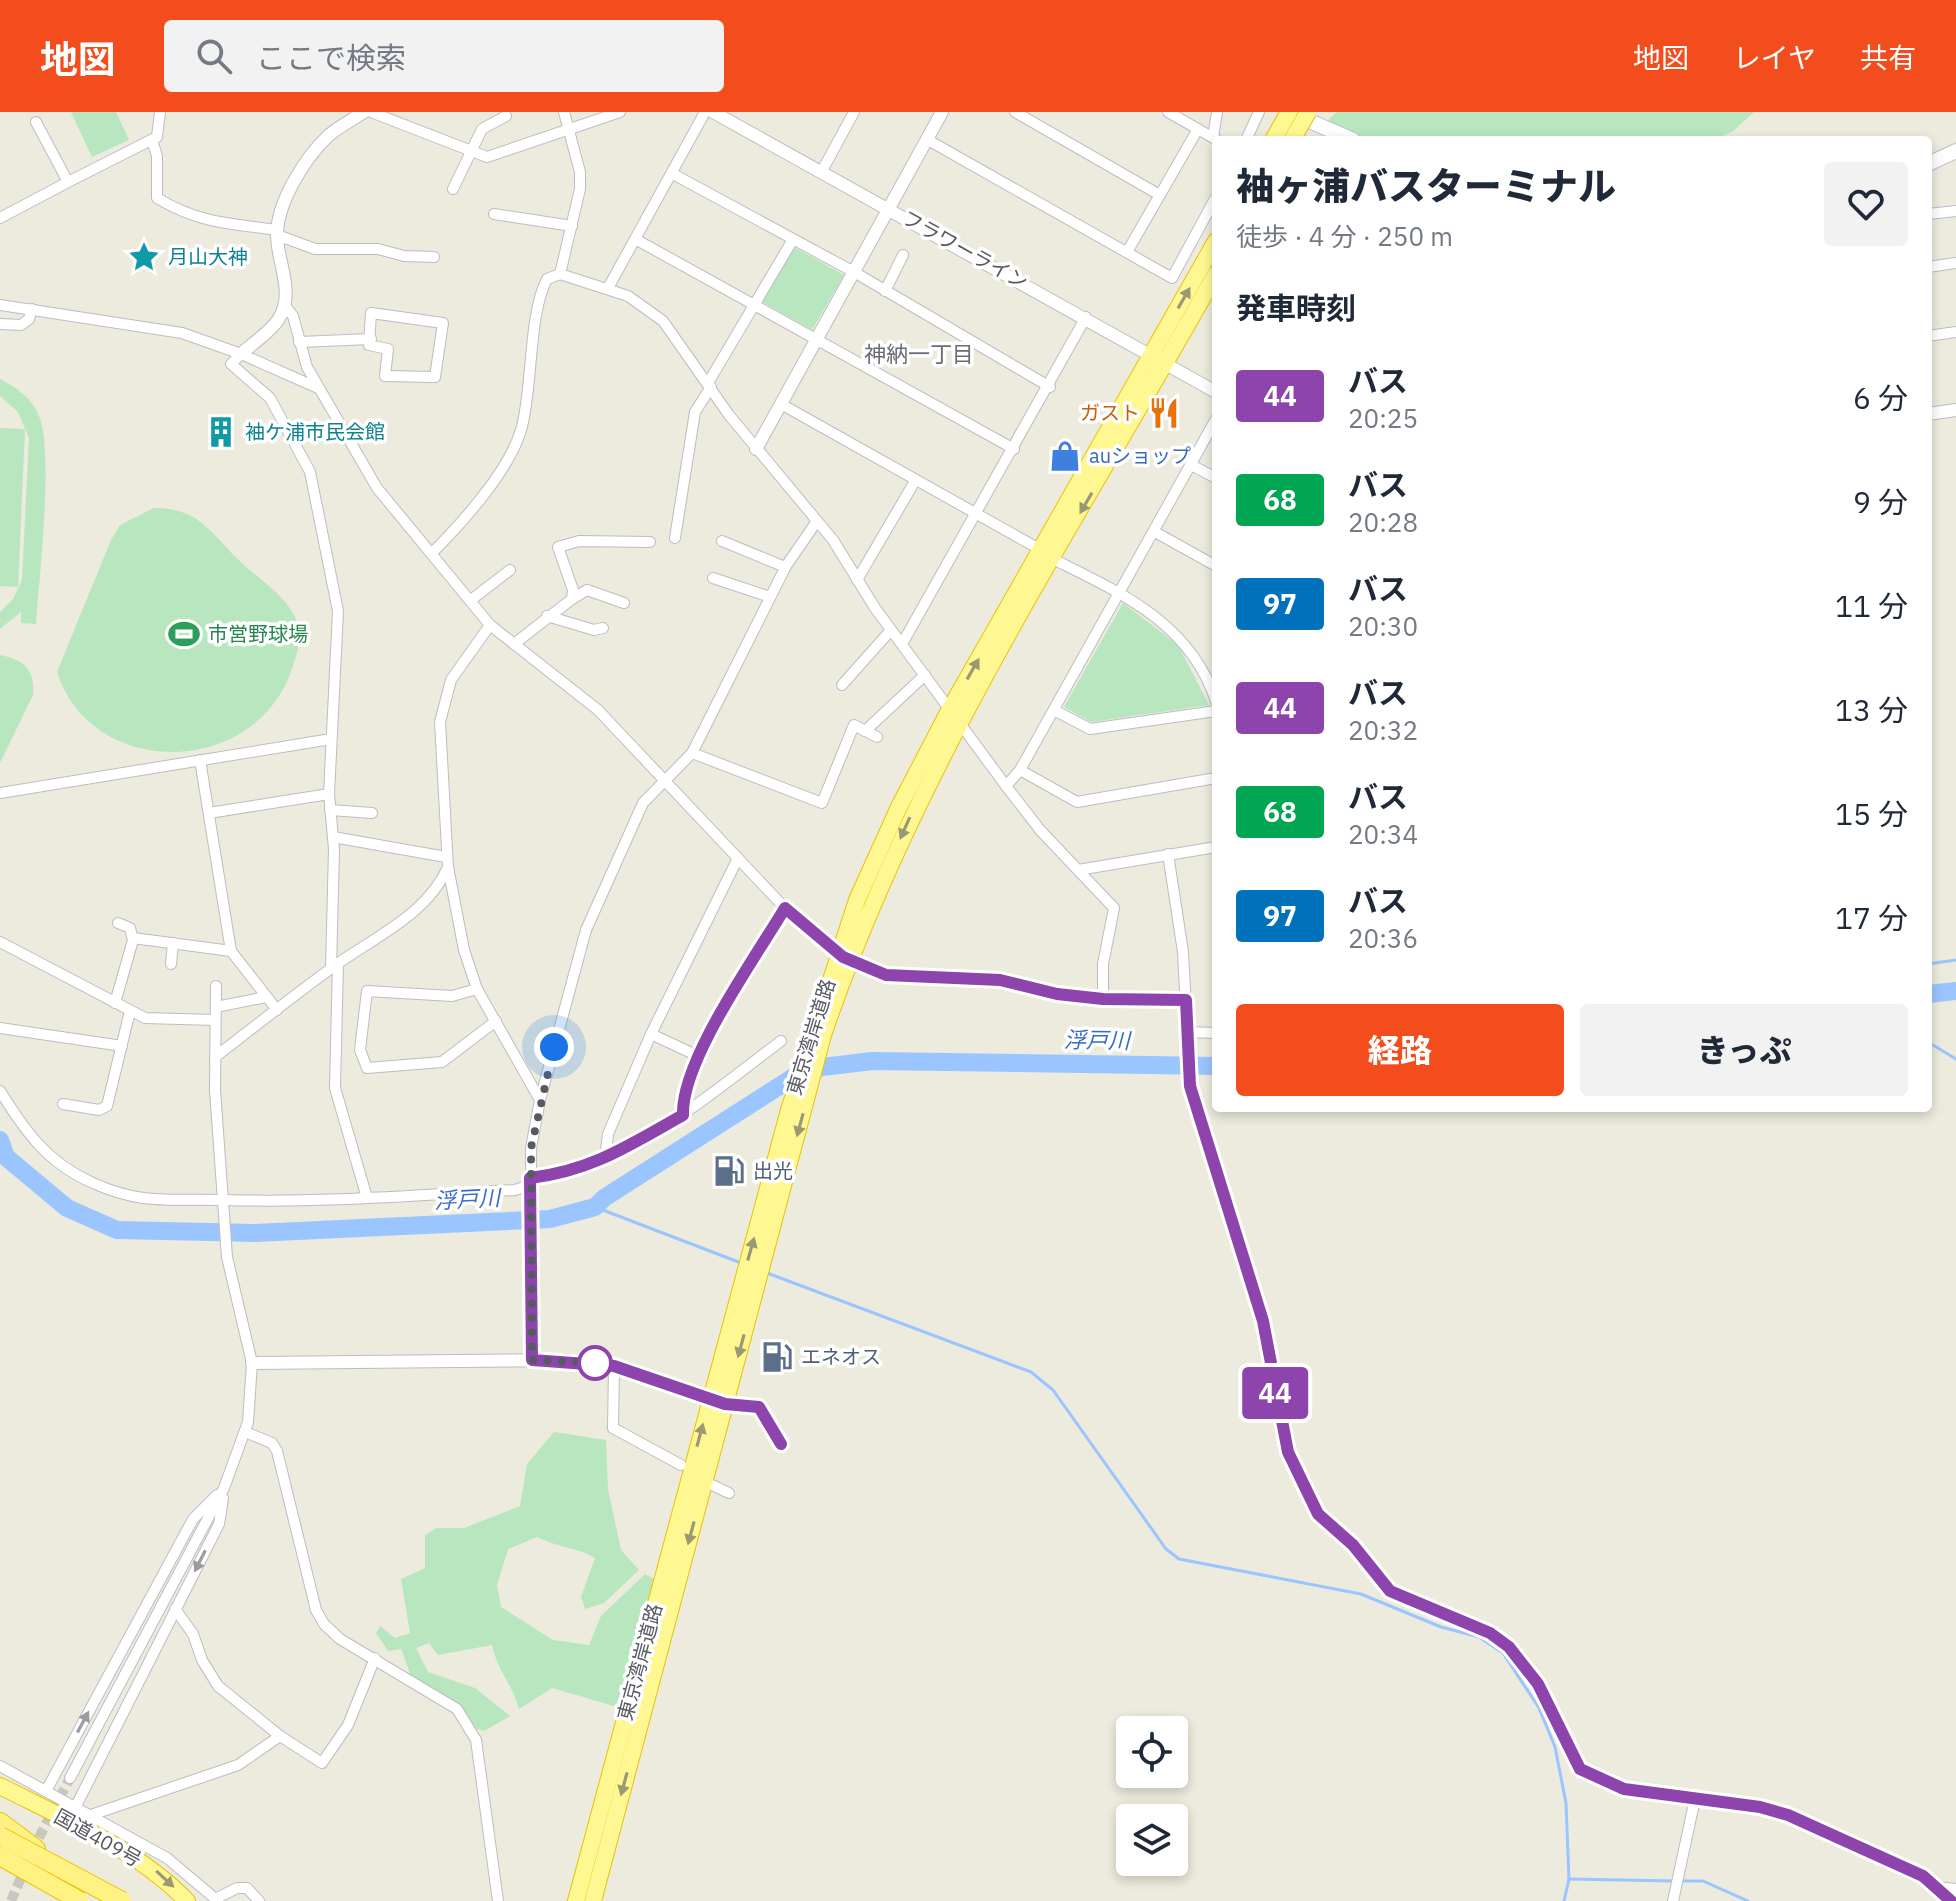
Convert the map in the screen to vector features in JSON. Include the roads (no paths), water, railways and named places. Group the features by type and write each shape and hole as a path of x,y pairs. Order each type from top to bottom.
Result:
{"highway":[{"path":"1275,136 1289,112"},
{"path":"1294,136 1308,112"},
{"name":"東京湾岸道路","path":"576,1901 844,957 955,715 1159,358 1212,249"},
{"name":"東京湾岸道路","path":"1159,358 1212,280"},
{"name":"東京湾岸道路","path":"593,1901 717,1401"},
{"name":"国道409号","path":"0,1786 93,1833 159,1873 187,1901"},
{"path":"0,1822 41,1853 123,1901"},
{"path":"0,1836 123,1901"},
{"path":"0,1856 80,1901"},
{"path":"0,1863 61,1885 90,1901"}],"main road":[{"path":"1289,112 1344,136"},
{"path":"1932,162 1956,151"}],"street":[{"path":"0,218 157,137 160,112"},
{"path":"364,112 330,134 313,153 288,196 277,232 286,286 284,304 278,321 231,364 270,398 310,472 338,611 329,794 333,837 335,1088 367,1198"},
{"path":"371,112 469,153 487,157 569,132 620,112"},
{"path":"560,274 572,226 580,172 564,112"},
{"path":"608,288 705,112"},
{"name":"フラワーライン","path":"713,112 1212,390"},
{"path":"822,171 854,112"},
{"path":"756,449 942,112"},
{"path":"1015,112 1158,194"},
{"path":"1036,123 1043,112"},
{"path":"1168,112 1212,136"},
{"path":"1215,136 1217,112"},
{"path":"1248,136 1259,112"},
{"path":"453,189 482,129 506,116"},
{"path":"36,122 68,182"},
{"path":"1127,252 1198,129"},
{"path":"152,140 157,156 157,198 186,215 206,222 277,232 315,249 378,249 404,256 434,257"},
{"path":"928,140 1172,278 1212,204"},
{"path":"673,174 854,272 1050,387"},
{"path":"1932,214 1956,211"},
{"path":"494,214 572,226"},
{"path":"637,240 1014,449"},
{"path":"675,538 695,412 792,241"},
{"path":"885,291 903,255"},
{"path":"1932,266 1956,263"},
{"path":"432,553 472,508 513,450 524,418 547,279 560,274 638,300 663,321 756,449 845,556 857,580 891,630 1006,786 1114,908 1103,964 1103,999"},
{"path":"284,304 293,316 299,342 318,388 377,488 490,625 598,710 785,908 844,957 886,975 1000,980 1057,994 1103,999 1186,1000"},
{"path":"0,305 182,333 241,354 318,388"},
{"path":"0,324 21,325 29,319 32,309"},
{"path":"371,313 443,323 435,377 385,376 388,349 369,345 371,339 371,313"},
{"path":"902,644 1050,387 1086,317"},
{"path":"1932,335 1956,332"},
{"path":"299,342 371,339"},
{"path":"781,404 1151,611 1184,641 1208,677 1212,689"},
{"path":"1932,413 1956,410"},
{"path":"1006,786 1020,770 1212,427"},
{"path":"1193,466 1212,476"},
{"path":"857,580 915,481"},
{"path":"532,1360 530,1182 540,1100 586,930 643,803 692,753 785,567 817,521"},
{"path":"1155,532 1212,564"},
{"path":"572,599 573,590 558,547 579,541 650,542"},
{"path":"722,541 785,567"},
{"path":"471,600 510,570"},
{"path":"713,578 770,597"},
{"path":"514,644 547,616 587,590 624,603"},
{"path":"547,616 594,630 603,628"},
{"path":"490,625 451,680 440,722 447,862 464,950 477,989 540,1100"},
{"path":"842,685 891,630"},
{"path":"865,731 925,675"},
{"path":"1054,710 1090,729 1212,712"},
{"path":"692,753 822,803 854,725 877,737"},
{"path":"0,793 331,739"},
{"path":"200,760 231,951 277,1010"},
{"path":"1020,770 1077,802 1212,779"},
{"path":"209,813 329,794"},
{"path":"330,810 372,813"},
{"path":"333,837 447,862"},
{"path":"1078,870 1212,848"},
{"path":"1168,854 1186,1000 1190,1086 1263,1321 1288,1452 1318,1514 1353,1545 1390,1591 1490,1633 1509,1647 1538,1684 1580,1769 1624,1789 1788,1815 1896,1863 1936,1887 1951,1901"},
{"path":"605,1159 608,1134 651,1034 738,858"},
{"path":"215,1057 335,966 418,909 441,884 447,862"},
{"path":"683,1115 682,1094 698,1056 785,908"},
{"path":"115,1003 133,938 130,928 118,923"},
{"path":"133,938 231,951"},
{"path":"0,942 130,1011 156,1020 215,1020"},
{"path":"171,964 173,943"},
{"path":"70,1778 224,1488 245,1432 252,1363 227,1257 215,1057 216,986"},
{"path":"477,989 452,996 367,991 360,1050 367,1068 442,1062 496,1021"},
{"path":"216,1007 266,997"},
{"path":"63,1104 99,1110 107,1106 130,1011"},
{"path":"0,1028 122,1046"},
{"path":"1187,1036 1212,1033"},
{"path":"651,1034 698,1056"},
{"path":"0,1091 22,1128 45,1152 91,1182 151,1201 293,1203 515,1190 530,1182 567,1174 605,1159 683,1115 781,1041"},
{"path":"252,1363 532,1360 614,1366 717,1401 759,1407 781,1444"},
{"path":"614,1366 613,1428 681,1465"},
{"path":"245,1432 272,1443 277,1451 318,1617 340,1639 457,1709 471,1726 476,1740 498,1901"},
{"path":"712,1485 729,1493"},
{"path":"76,1806 219,1524 224,1488"},
{"path":"46,1791 193,1519 224,1488"},
{"path":"175,1609 193,1634 202,1660 218,1686 280,1736 322,1763 348,1725 375,1658"},
{"path":"91,1815 238,1765 280,1736"},
{"path":"0,1766 167,1858 216,1900 237,1888 247,1888 259,1901"},
{"path":"1673,1901 1695,1799"},
{"path":"1936,1887 1956,1889"}],"waterway":[{"path":"1932,963 1956,960"},
{"name":"浮戸川","path":"1932,994 1956,991"},
{"path":"1932,1044 1956,1059"},
{"name":"浮戸川","path":"0,1140 6,1157 67,1208 117,1230 255,1233 550,1219 595,1207 604,1198 806,1069 872,1061 1212,1066"},
{"path":"595,1207 741,1263"},
{"path":"767,1273 1031,1372 1053,1390 1166,1549 1179,1559 1361,1594 1441,1627 1479,1637 1503,1653 1539,1708 1555,1747 1566,1803 1569,1879 1564,1901"},
{"path":"1569,1879 1673,1881"},
{"path":"1680,1881 1703,1881 1748,1901"}],"tunnel":[{"path":"32,1851 70,1778"},
{"path":"11,1901 26,1866"}],"place":[{"name":"月山大神","path":"144,257"},
{"name":"ガスト","path":"1164,413"},
{"name":"袖ケ浦市民会館","path":"221,432"},
{"name":"auショップ","path":"1065,456"},
{"name":"市営野球場","path":"184,634"},
{"name":"出光","path":"729,1171"},
{"name":"エネオス","path":"777,1357"}],"district":[{"name":"神納一丁目","path":"919,354"}]}
